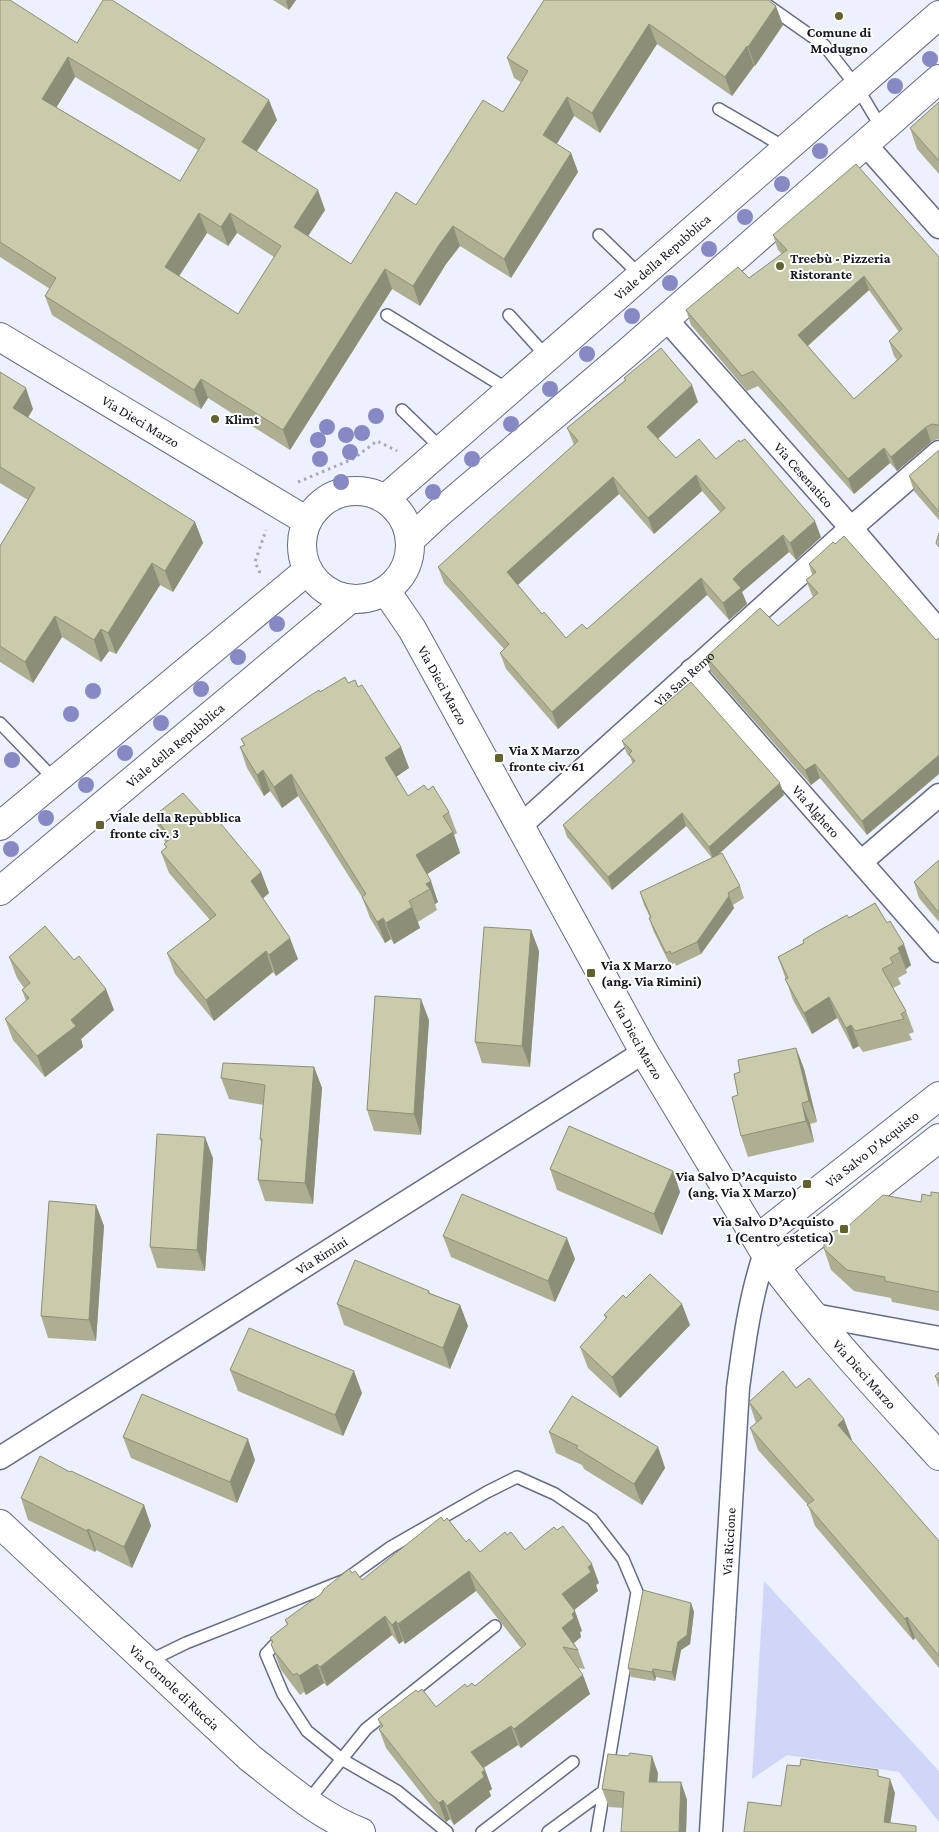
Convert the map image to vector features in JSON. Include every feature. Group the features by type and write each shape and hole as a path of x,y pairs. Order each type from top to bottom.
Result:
{"main road":[{"name":"Viale della Repubblica","path":"385,499 939,15"},
{"path":"410,540 666,319 939,79"},
{"name":"Via Dieci Marzo","path":"0,337 307,520"},
{"path":"360,490 373,493 385,499 395,507 403,518 410,540 409,556 404,572 386,591 368,598 350,599 333,594 319,584 308,570 302,555 302,538 307,520 317,507 330,497 345,492 360,490"},
{"path":"0,826 308,570"},
{"name":"Via Dieci Marzo","path":"386,591 412,629 644,1052 766,1253 785,1282 862,1372 939,1456"},
{"name":"Viale della Repubblica","path":"0,891 350,599"},
{"name":"Via Salvo D'Acquisto","path":"766,1253 939,1096"},
{"path":"766,1253 939,1138"},
{"name":"Via Cornole di Ruccia","path":"0,1524 250,1758 308,1802 331,1825 361,1832"}],"street":[{"path":"874,136 939,227"},
{"name":"Via Cesenatico","path":"666,319 851,528 939,631"},
{"name":"Via San Remo","path":"520,826 851,528 939,452"},
{"name":"Via Alghero","path":"692,670 939,951"},
{"path":"861,862 939,795"},
{"name":"Via Rimini","path":"0,1458 644,1052"},
{"name":"Via Riccione","path":"712,1832 738,1388 747,1320 758,1274 766,1253"},
{"path":"814,1315 939,1338"}],"lane":[{"path":"760,0 824,45 857,87 874,136"},
{"path":"719,109 786,148"},
{"path":"599,235 640,275"},
{"path":"387,315 509,390"},
{"path":"509,315 547,357"},
{"path":"402,410 442,449"},
{"path":"0,723 55,780"},
{"path":"147,1662 186,1644 345,1580 391,1547 517,1477 555,1494 592,1519 623,1559 637,1592 597,1832"},
{"path":"308,1802 366,1729 495,1626"},
{"path":"291,1628 266,1654 284,1694 307,1731 343,1760 397,1791 447,1832"},
{"path":"482,1832 573,1762"},
{"path":"548,1832 604,1791"}],"path":[{"path":"295,484 353,460 377,441 400,452"},
{"path":"262,576 255,562 266,527"}],"shaded area":[{"path":"764,1581 939,1771 939,1822 899,1772 787,1755 752,1779"}],"building":[{"path":"0,0 10,0 77,43 103,0 112,0 269,100 242,142 318,190 294,227 351,264 396,192 416,205 483,100 503,112 528,71 507,58 544,0 768,0 776,6 725,77 649,24 592,113 567,97 543,135 571,153 504,259 453,226 413,286 385,269 283,430 201,379 194,390 45,296 56,278 0,242","holes":["68,57 205,139 180,181 42,99","199,213 221,227 230,213 281,246 238,314 165,267"]},
{"path":"939,102 939,161 910,128"},
{"path":"856,164 939,257 939,426 932,424 926,427 891,457 884,448 848,479 753,371 742,376 686,310 738,267 749,278 787,250 773,235","holes":["864,276 902,329 889,341 902,356 854,399 798,335"]},
{"path":"661,348 692,385 647,427 676,458 699,439 716,459 739,440 740,442 745,439 815,521 790,543 783,535 742,570 733,579 741,588 723,603 701,578 552,712 500,653 509,644 438,567 578,441 567,428 626,380 624,378","holes":["696,475 725,508 587,629 582,624 566,638 544,612 542,614 507,572 613,477 648,518"]},
{"path":"0,372 26,388 13,408 195,522 165,571 152,563 108,633 101,629 94,640 55,616 25,662 0,646 0,546 35,488 0,467"},
{"path":"939,450 939,512 909,476"},
{"path":"939,533 939,547 936,543"},
{"path":"844,536 936,640 939,638 939,755 862,821 815,764 805,770 706,657 760,608 778,626 818,593 806,580 816,572 809,564 833,542 835,544"},
{"path":"345,677 348,683 355,680 358,687 362,685 401,747 385,758 408,796 424,785 428,790 433,786 449,812 443,816 453,832 416,855 431,881 426,884 430,889 409,901 412,907 386,923 383,918 377,922 362,897 366,894 291,774 274,787 263,770 257,775 240,747 245,745 241,739 319,690 320,692"},
{"path":"691,682 780,783 709,847 682,813 608,877 563,825 635,761 629,754 632,751 622,741"},
{"path":"183,793 210,823 216,818 261,872 251,881 290,938 269,955 266,951 206,1000 167,953 216,915 161,852 167,847 164,844 171,838 154,816"},
{"path":"722,853 740,886 728,893 729,896 697,942 671,954 670,951 666,953 649,918 651,917 640,892"},
{"path":"939,860 939,913 914,882"},
{"path":"875,903 887,923 890,921 904,944 898,948 900,952 890,958 893,963 882,969 906,1011 901,1014 904,1019 855,1031 851,1025 846,1028 829,997 804,1013 785,979 788,978 778,957 804,943 803,940 820,930 847,915 849,918"},
{"path":"45,926 74,960 79,956 106,989 71,1020 76,1026 37,1056 5,1019 29,998 22,990 30,983 9,957"},
{"path":"484,927 531,930 522,1046 475,1042"},
{"path":"375,996 421,999 414,1114 367,1110"},
{"path":"796,1048 809,1101 802,1103 806,1121 741,1136 732,1097 738,1095 734,1074 740,1072 738,1060"},
{"path":"223,1063 314,1067 305,1183 258,1180 265,1085 221,1078"},
{"path":"569,1126 673,1171 654,1214 550,1169"},
{"path":"157,1134 205,1137 197,1250 150,1247"},
{"path":"931,1192 939,1193 939,1292 885,1281 885,1277 847,1270 824,1249 824,1240 831,1232 846,1228 883,1195 921,1202 922,1194 931,1196"},
{"path":"462,1194 567,1238 548,1281 443,1236"},
{"path":"49,1201 96,1205 89,1320 41,1316"},
{"path":"355,1260 429,1291 428,1293 460,1305 443,1348 337,1304"},
{"path":"650,1274 682,1304 612,1377 580,1347 607,1317 604,1315 623,1295 626,1298"},
{"path":"249,1328 354,1371 335,1415 230,1370"},
{"path":"783,1371 796,1388 809,1378 844,1419 838,1425 939,1541 939,1656 907,1617 905,1619 807,1505 814,1500 750,1428 762,1418 749,1402"},
{"path":"939,1372 939,1381 935,1376"},
{"path":"142,1394 248,1439 230,1482 123,1437"},
{"path":"572,1396 658,1447 634,1484 576,1448 578,1446 549,1432"},
{"path":"40,1456 70,1472 144,1505 124,1547 21,1498"},
{"path":"441,1517 444,1521 447,1518 466,1542 469,1539 480,1552 505,1532 507,1535 511,1532 525,1550 554,1527 557,1530 563,1526 592,1564 588,1567 591,1572 562,1594 575,1611 572,1614 574,1618 562,1628 578,1650 563,1647 583,1675 514,1729 511,1726 471,1752 485,1770 482,1772 484,1777 447,1806 443,1800 439,1803 432,1796 379,1729 383,1726 378,1719 416,1690 418,1692 422,1689 436,1707 465,1684 467,1687 472,1683 475,1686 526,1644 469,1571 398,1624 396,1621 392,1625 385,1616 320,1667 317,1664 299,1676 297,1673 293,1675 274,1651 271,1644 273,1642 270,1638 288,1624 285,1620 321,1594 324,1589 349,1569 352,1573 355,1571 362,1580"},
{"path":"643,1590 691,1603 687,1635 678,1642 672,1672 653,1669 652,1672 628,1668"},
{"path":"630,1753 652,1756 649,1782 681,1782 679,1832 621,1832 624,1792 602,1789 608,1754 628,1756"},
{"path":"801,1759 878,1770 878,1776 890,1779 884,1822 916,1826 916,1832 744,1832 748,1802 781,1806 787,1765 800,1766"}],"place":[{"name":"Comune di Modugno","path":"839,16"},
{"name":"Treebù - Pizzeria Ristorante","path":"780,266"},
{"name":"Klimt","path":"215,419"},
{"name":"Via X Marzo fronte civ. 61","path":"499,758"},
{"name":"Viale della Repubblica fronte civ. 3","path":"100,825"},
{"name":"Via X Marzo (ang. Via Rimini)","path":"591,973"},
{"name":"Via Salvo D’Acquisto (ang. Via X Marzo)","path":"807,1184"},
{"name":"Via Salvo D’Acquisto 1 (Centro estetica)","path":"844,1229"}]}
